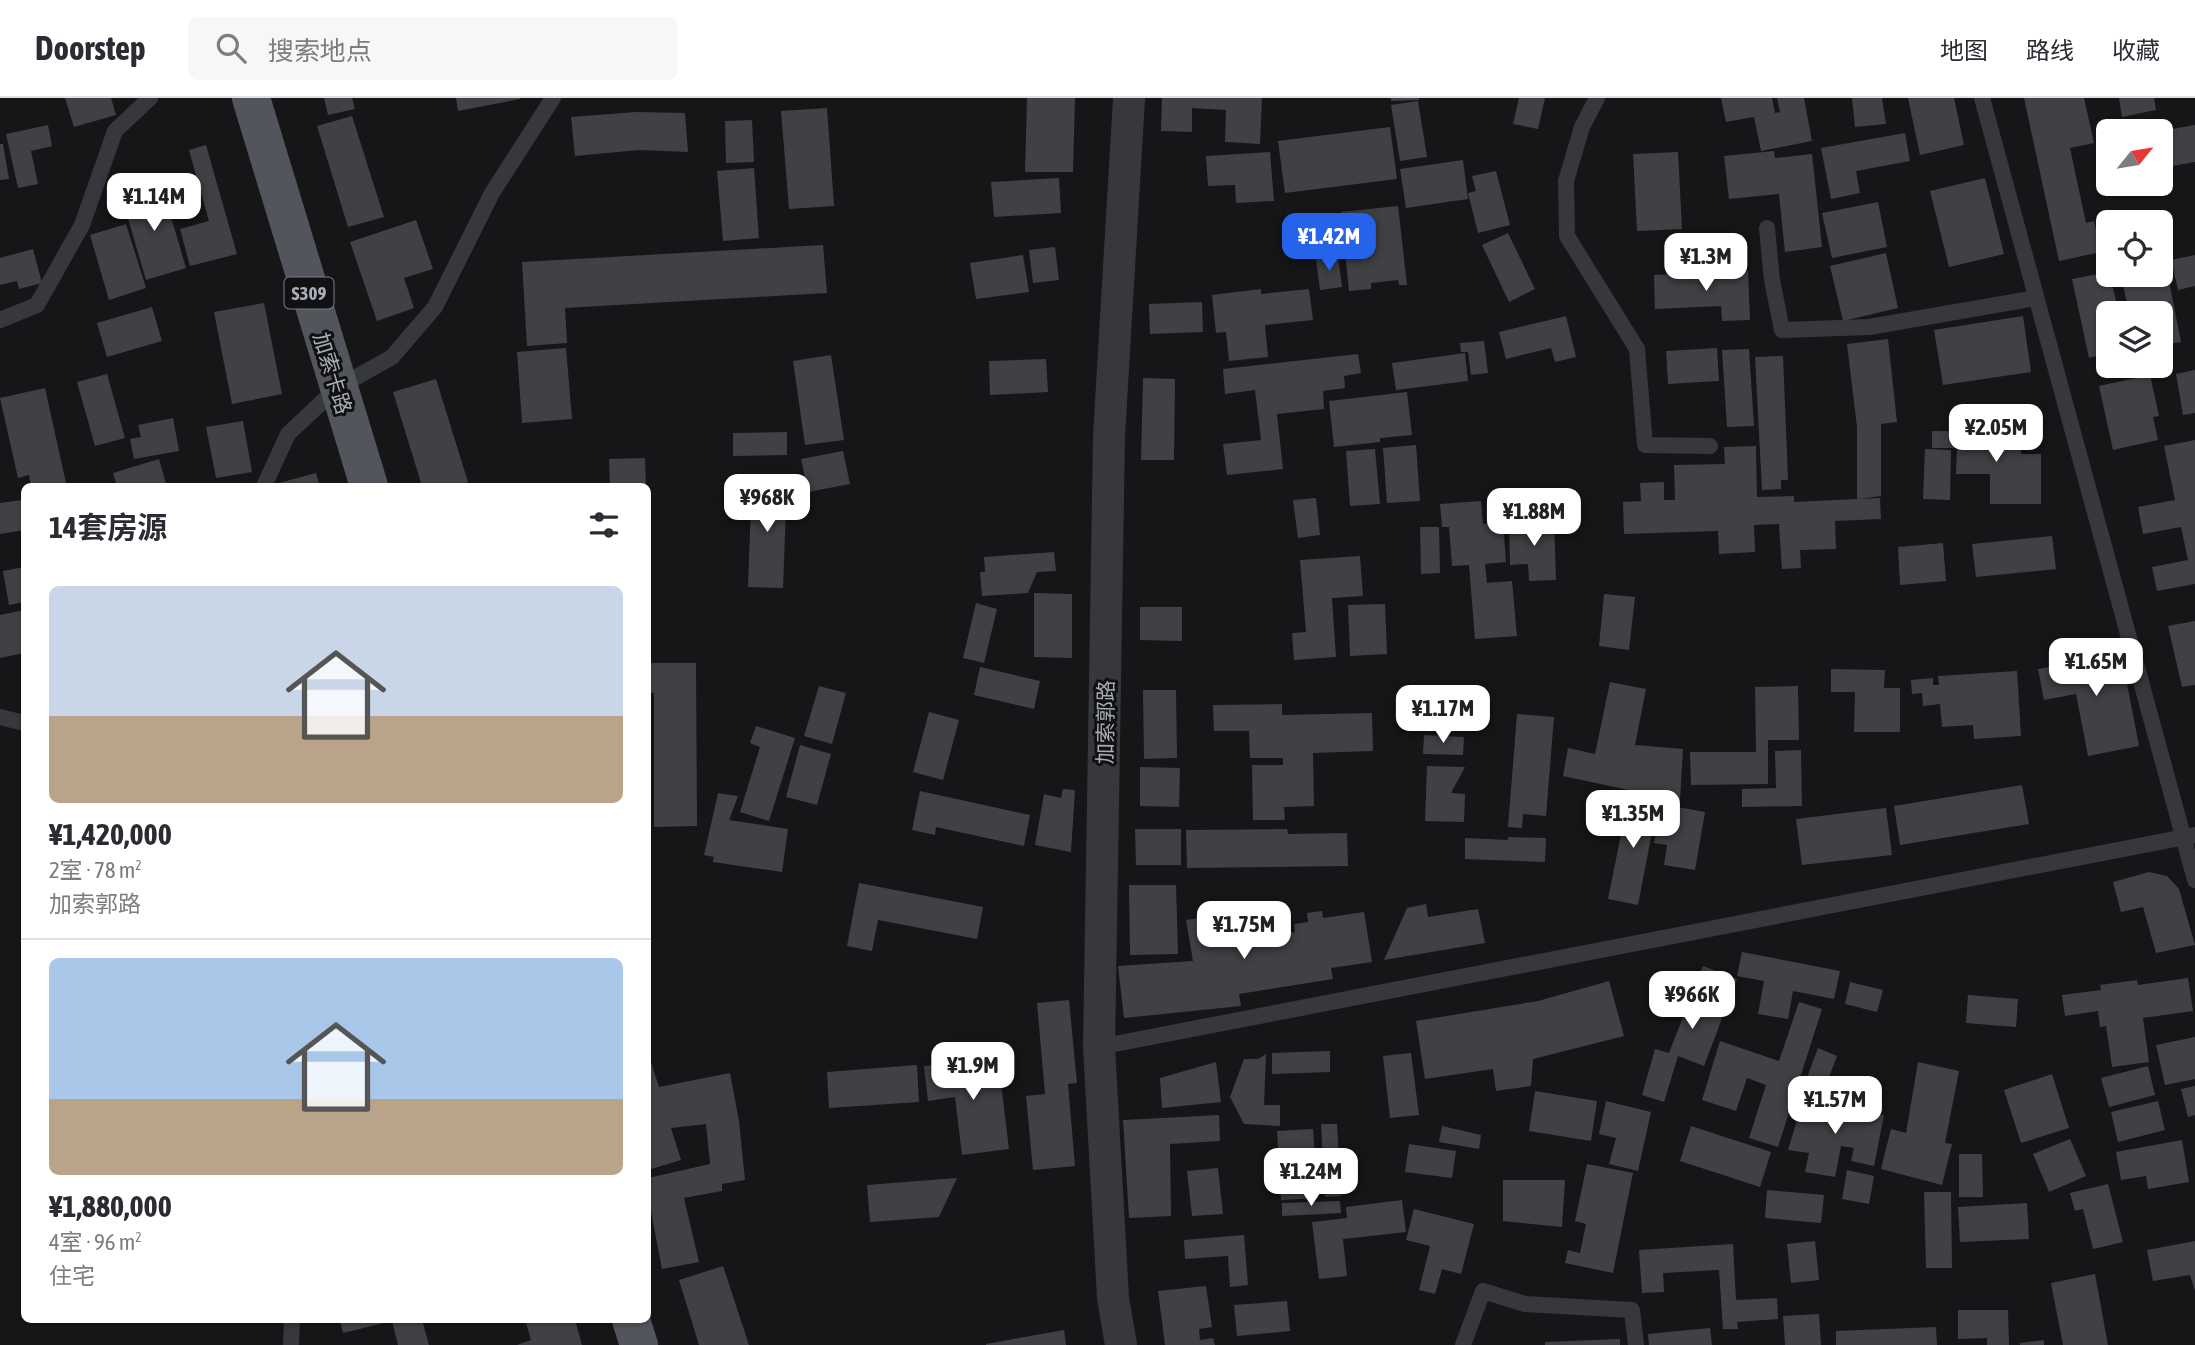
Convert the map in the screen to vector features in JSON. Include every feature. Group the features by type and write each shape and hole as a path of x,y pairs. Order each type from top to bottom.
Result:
{"main road":[{"name":"加索卡路","path":"251,98 368,483"},
{"path":"632,1323 639,1345"}],"street":[{"name":"加索郭路","path":"1121,1345 1113,1298 1099,1047 1109,436 1129,98"}],"lane":[{"path":"0,320 37,305 82,225 115,131 150,98"},
{"path":"265,483 288,434 337,388 392,357 435,307 492,193 553,98"},
{"path":"1597,98 1582,127 1566,181 1567,236 1637,349 1645,445 1710,446"},
{"path":"1982,98 2189,836 2195,880"},
{"path":"1767,228 1772,280 1782,330 1869,327 2036,298"},
{"path":"0,717 21,722"},
{"path":"1099,1047 2189,836"},
{"path":"1462,1345 1483,1291 1525,1304 1632,1310 1636,1345"},
{"path":"291,1345 292,1323"}],"building":[{"path":"65,98 111,98 116,115 74,127"},
{"path":"324,98 352,98 355,109 328,115"},
{"path":"456,98 520,98 520,99 458,111"},
{"path":"1027,98 1075,98 1073,172 1025,172"},
{"path":"1162,98 1262,98 1260,144 1225,142 1226,110 1192,108 1192,132 1161,131"},
{"path":"1391,98 1419,98 1419,100 1391,101"},
{"path":"1519,98 1545,98 1538,129 1513,124"},
{"path":"1721,98 1772,98 1775,113 1780,112 1777,98 1804,98 1812,141 1761,151 1754,117 1726,122"},
{"path":"1852,98 1882,98 1886,124 1855,127"},
{"path":"1908,98 1954,98 1964,145 1920,155"},
{"path":"2024,98 2084,98 2094,143 2070,148 2086,223 2094,221 2096,253 2059,261"},
{"path":"2119,98 2154,98 2156,110 2122,117"},
{"path":"1418,101 1427,157 1400,161 1391,105"},
{"path":"827,108 834,206 789,209 781,111"},
{"path":"636,112 685,113 688,152 639,150 575,156 571,117"},
{"path":"352,116 384,217 348,227 317,126"},
{"path":"752,120 754,162 726,163 725,121"},
{"path":"48,125 52,146 31,151 38,184 18,188 6,134"},
{"path":"2195,125 2195,162 2174,166 2174,129"},
{"path":"1390,127 1397,179 1285,193 1278,141"},
{"path":"1905,133 1910,161 1856,171 1860,193 1831,199 1821,148"},
{"path":"0,144 3,144 9,179 0,180"},
{"path":"206,145 237,254 190,266 180,229 209,221 189,150"},
{"path":"1774,151 1775,158 1812,154 1822,247 1785,252 1779,194 1729,199 1724,156"},
{"path":"1270,152 1274,201 1236,203 1235,185 1208,186 1206,156"},
{"path":"1678,152 1682,229 1637,231 1633,154"},
{"path":"1463,160 1468,199 1406,208 1400,169"},
{"path":"754,168 759,238 723,241 717,171"},
{"path":"1496,171 1510,225 1478,233 1468,193 1476,191 1472,176"},
{"path":"1059,178 1061,213 994,217 991,182"},
{"path":"1985,178 2004,254 1949,267 1930,191"},
{"path":"162,186 186,268 146,280 122,198"},
{"path":"1878,202 1887,247 1832,258 1822,213"},
{"path":"1398,206 1407,285 1399,285 1398,280 1371,283 1371,289 1349,291 1341,212"},
{"path":"416,220 433,269 404,278 414,308 377,321 350,242"},
{"path":"126,224 146,288 109,300 90,235"},
{"path":"1508,233 1535,289 1509,302 1482,245"},
{"path":"823,245 827,293 565,308 567,343 527,346 522,262"},
{"path":"1055,247 1059,280 1033,283 1029,250"},
{"path":"33,249 42,283 19,289 17,281 0,285 0,258"},
{"path":"1886,253 1898,308 1843,321 1830,266"},
{"path":"1023,255 1029,292 976,299 970,263"},
{"path":"2195,255 2195,286 2178,290 2173,260"},
{"path":"1338,257 1342,287 1320,290 1316,259"},
{"path":"1748,271 1750,320 1722,321 1721,306 1655,309 1654,275"},
{"path":"2096,274 2096,287 2113,287 2116,301 2096,301 2096,356 2089,358 2072,279"},
{"path":"2124,287 2170,287 2173,301 2126,301"},
{"path":"1261,289 1261,294 1309,289 1313,320 1265,325 1268,357 1229,361 1226,332 1216,333 1212,295"},
{"path":"1202,302 1203,332 1150,334 1149,304"},
{"path":"2173,302 2181,342 2173,343"},
{"path":"264,303 282,394 232,404 214,312"},
{"path":"152,307 162,341 107,357 97,323"},
{"path":"1566,316 1576,357 1555,362 1551,348 1506,359 1499,332"},
{"path":"2023,316 2031,372 1943,385 1934,330"},
{"path":"1888,339 1897,422 1881,424 1881,496 1860,499 1880,498 1881,519 1835,521 1836,549 1800,550 1801,568 1782,569 1779,524 1754,525 1755,552 1719,554 1718,531 1624,534 1623,502 1641,501 1640,483 1664,482 1664,500 1675,500 1674,465 1725,464 1724,447 1756,446 1757,497 1794,496 1794,502 1857,499 1857,427 1847,344"},
{"path":"1484,341 1488,373 1471,375 1468,352 1461,352 1460,343"},
{"path":"566,348 572,419 522,423 517,352"},
{"path":"1717,348 1719,381 1668,384 1666,351"},
{"path":"1749,349 1754,426 1727,427 1722,350"},
{"path":"1465,353 1468,381 1396,390 1392,363"},
{"path":"1358,354 1361,373 1344,376 1345,388 1323,391 1324,409 1277,414 1283,469 1227,475 1223,444 1261,440 1255,390 1225,394 1223,369"},
{"path":"831,355 844,440 805,445 793,361"},
{"path":"1783,356 1788,480 1781,480 1781,489 1762,490 1755,357"},
{"path":"1046,359 1048,392 990,395 989,361"},
{"path":"2195,370 2195,413 2183,415 2176,374"},
{"path":"107,374 125,438 95,446 77,382"},
{"path":"1143,378 1175,379 1174,460 1141,460"},
{"path":"2136,378 2151,378 2159,416 2153,417 2158,440 2113,450 2099,386"},
{"path":"436,379 468,482 421,483 393,392"},
{"path":"45,388 66,483 30,483 29,475 18,478 0,398"},
{"path":"1407,392 1412,435 1334,447 1329,401"},
{"path":"173,418 179,451 134,459 130,439 141,437 138,425"},
{"path":"243,421 252,472 216,478 206,427"},
{"path":"1932,431 2021,432 2021,454 2041,454 2041,504 1990,504 1990,474 1956,474 1957,448 1932,448"},
{"path":"787,432 787,455 733,456 733,433"},
{"path":"2195,440 2195,584 2157,591 2152,567 2188,560 2181,527 2143,534 2138,507 2175,500 2164,446"},
{"path":"1416,445 1420,501 1387,503 1383,448"},
{"path":"1375,449 1380,504 1350,506 1346,451"},
{"path":"1925,449 1951,450 1950,500 1923,499"},
{"path":"843,451 850,484 808,492 801,459"},
{"path":"645,458 646,483 610,483 609,459"},
{"path":"159,459 166,483 116,483 113,473"},
{"path":"316,473 319,483 279,483"},
{"path":"752,479 787,481 783,588 748,587"},
{"path":"1316,498 1320,535 1298,538 1293,500"},
{"path":"21,500 21,530 0,534 0,503"},
{"path":"1481,501 1483,524 1503,522 1506,562 1485,564 1487,583 1512,581 1517,636 1475,639 1469,565 1452,566 1449,527 1442,527 1440,504"},
{"path":"1554,520 1556,580 1529,581 1528,564 1510,565 1509,521"},
{"path":"1420,527 1439,527 1440,573 1421,574"},
{"path":"2052,536 2056,569 1976,577 1972,544"},
{"path":"1943,543 1946,581 1900,585 1898,547"},
{"path":"1054,552 1056,571 1037,572 1028,593 982,596 980,572 985,572 984,557"},
{"path":"1360,556 1363,596 1332,598 1336,657 1294,660 1292,633 1306,632 1300,560"},
{"path":"21,568 21,603 9,605 3,571"},
{"path":"1034,593 1072,594 1072,658 1034,657"},
{"path":"1604,594 1635,597 1629,650 1599,646"},
{"path":"976,603 997,609 984,663 963,658"},
{"path":"1385,604 1387,654 1350,656 1348,605"},
{"path":"1140,607 1182,607 1182,641 1140,640"},
{"path":"21,611 21,654 0,658 0,615"},
{"path":"2195,621 2195,685 2182,687 2168,626"},
{"path":"2120,647 2139,746 2088,756 2076,694 2044,700 2038,669 2070,663 2068,658"},
{"path":"651,663 696,663 697,826 654,827 654,693 651,693"},
{"path":"980,667 1040,681 1034,709 974,695"},
{"path":"1831,669 1885,670 1884,688 1900,688 1900,732 1854,732 1855,692 1831,692"},
{"path":"2017,671 2021,736 1974,739 1973,725 1942,727 1940,704 1923,706 1922,693 1912,694 1911,680 1933,678 1933,685 1939,685 1938,676"},
{"path":"1610,682 1646,689 1635,745 1683,749 1680,801 1563,776 1568,748 1595,754"},
{"path":"819,686 846,693 832,744 804,736"},
{"path":"1798,686 1799,740 1768,740 1768,784 1691,785 1690,752 1756,752 1755,687"},
{"path":"1143,690 1176,690 1177,758 1144,759"},
{"path":"1282,704 1282,715 1372,713 1373,751 1313,753 1314,806 1284,807 1285,820 1253,820 1252,765 1283,765 1283,758 1250,758 1249,731 1214,731 1213,705"},
{"path":"929,712 959,720 943,780 913,772"},
{"path":"1517,714 1554,717 1546,816 1523,814 1522,828 1508,827"},
{"path":"756,726 795,738 769,821 740,812 760,747 750,743"},
{"path":"1424,735 1464,737 1463,755 1423,754"},
{"path":"800,745 831,754 817,805 786,797"},
{"path":"1801,750 1802,806 1742,807 1742,789 1776,788 1775,751"},
{"path":"1427,766 1465,767 1451,793 1465,794 1464,822 1425,821"},
{"path":"1140,767 1180,768 1179,807 1140,806"},
{"path":"2022,785 2029,824 1900,845 1894,806"},
{"path":"1063,789 1075,790 1071,852 1035,845 1044,794 1061,798"},
{"path":"920,791 1030,815 1024,846 936,827 935,835 912,830"},
{"path":"718,793 738,796 729,820 788,829 782,872 713,862 714,857 704,855"},
{"path":"1629,795 1658,801 1638,905 1608,899"},
{"path":"1661,804 1705,812 1695,870 1664,865 1667,845 1654,843"},
{"path":"1886,808 1892,855 1802,865 1796,819"},
{"path":"1135,829 1181,829 1181,865 1136,865"},
{"path":"1287,829 1288,834 1347,833 1348,866 1187,868 1186,830"},
{"path":"1508,837 1546,838 1545,862 1465,859 1465,838 1508,840"},
{"path":"2149,872 2167,876 2179,889 2195,945 2156,953 2143,907 2121,912 2113,882"},
{"path":"859,883 983,907 977,939 878,920 872,951 847,946"},
{"path":"1129,885 1176,885 1178,954 1130,955"},
{"path":"1426,904 1428,917 1478,909 1485,943 1384,960 1407,908"},
{"path":"1283,905 1287,933 1295,932 1294,924 1308,922 1307,913 1322,911 1323,918 1364,912 1372,962 1331,968 1333,979 1239,994 1241,1006 1124,1018 1118,966 1193,961 1186,920"},
{"path":"1742,952 1840,971 1834,999 1793,991 1788,1019 1758,1014 1764,981 1737,976"},
{"path":"1703,966 1737,979 1704,1066 1678,1056 1664,1102 1642,1095 1655,1049 1669,1053"},
{"path":"2188,978 2193,1011 2143,1018 2149,1062 2112,1067 2106,1026 2100,1027 2098,1011 2065,1016 2062,995 2101,990 2100,985 2137,980 2138,985"},
{"path":"1609,981 1624,1036 1533,1059 1531,1086 1496,1091 1493,1069 1425,1079 1416,1021 1538,1001"},
{"path":"1850,982 1883,990 1877,1012 1845,1004"},
{"path":"1968,995 2018,999 2016,1027 1966,1023"},
{"path":"1069,1000 1077,1083 1068,1084 1075,1166 1033,1170 1026,1096 1045,1094 1037,1003"},
{"path":"1799,1002 1822,1009 1778,1147 1749,1138 1766,1085 1747,1078 1736,1111 1702,1100 1720,1041 1779,1061"},
{"path":"2195,1037 2195,1079 2165,1085 2156,1045"},
{"path":"1818,1048 1837,1056 1825,1088 1806,1080"},
{"path":"1330,1051 1330,1072 1272,1074 1272,1053"},
{"path":"1411,1053 1419,1115 1390,1118 1383,1056"},
{"path":"1266,1054 1264,1105 1280,1105 1280,1126 1244,1124 1230,1097 1244,1059 1258,1059"},
{"path":"998,1058 1009,1149 962,1155 955,1097 928,1101 924,1066"},
{"path":"651,1062 659,1087 730,1073 739,1121 745,1180 722,1184 722,1191 684,1198 699,1262 662,1269 651,1212 651,1177 710,1164 706,1124 671,1128 681,1160 651,1169"},
{"path":"1216,1062 1221,1102 1162,1108 1160,1078"},
{"path":"1918,1062 1959,1071 1945,1143 1952,1144 1942,1185 1881,1169 1891,1129 1906,1133"},
{"path":"917,1065 919,1102 829,1108 827,1072"},
{"path":"2148,1066 2155,1095 2109,1107 2101,1078"},
{"path":"2052,1074 2069,1128 2021,1143 2004,1090"},
{"path":"2195,1086 2195,1115 2188,1117 2181,1089"},
{"path":"1535,1091 1597,1101 1591,1141 1529,1131"},
{"path":"1803,1100 1884,1115 1874,1166 1851,1161 1854,1148 1841,1146 1835,1177 1805,1172 1809,1153 1788,1150"},
{"path":"1606,1101 1651,1112 1638,1171 1609,1164 1616,1138 1599,1134"},
{"path":"2158,1101 2165,1130 2118,1142 2111,1112"},
{"path":"1219,1115 1220,1141 1170,1144 1171,1216 1129,1218 1123,1120"},
{"path":"1321,1124 1337,1124 1341,1196 1325,1197"},
{"path":"1442,1126 1481,1135 1479,1149 1439,1142"},
{"path":"1691,1126 1771,1152 1760,1187 1680,1161"},
{"path":"1313,1129 1318,1198 1281,1200 1277,1131"},
{"path":"2070,1139 2086,1176 2049,1192 2033,1154"},
{"path":"2182,1140 2189,1182 2148,1189 2146,1176 2121,1180 2116,1152"},
{"path":"1409,1144 1456,1151 1452,1178 1405,1172"},
{"path":"1959,1154 1982,1154 1983,1197 1959,1197"},
{"path":"1587,1164 1633,1173 1613,1273 1565,1263 1568,1250 1580,1253 1586,1224 1575,1221"},
{"path":"1218,1168 1223,1214 1192,1216 1187,1171"},
{"path":"1847,1170 1874,1176 1869,1204 1842,1199"},
{"path":"957,1178 939,1217 870,1222 867,1185"},
{"path":"1503,1180 1565,1180 1562,1227 1503,1221"},
{"path":"2108,1184 2123,1242 2093,1249 2083,1209 2075,1211 2070,1193"},
{"path":"1767,1190 1824,1195 1821,1223 1765,1218"},
{"path":"1924,1192 1951,1192 1952,1268 1926,1268"},
{"path":"1402,1200 1406,1232 1343,1239 1347,1276 1319,1279 1312,1222 1347,1218 1346,1207"},
{"path":"1340,1201 1341,1213 1282,1216 1282,1203"},
{"path":"2027,1203 2029,1239 1960,1242 1958,1207"},
{"path":"1414,1209 1474,1224 1461,1274 1442,1269 1435,1294 1419,1290 1430,1246 1406,1240"},
{"path":"1244,1235 1248,1285 1230,1287 1228,1256 1185,1259 1184,1240"},
{"path":"1815,1241 1819,1280 1791,1283 1787,1244"},
{"path":"2195,1241 2195,1291 2190,1275 2153,1281 2147,1250"},
{"path":"1733,1244 1736,1300 1777,1298 1778,1319 1737,1322 1738,1329 1723,1329 1719,1270 1663,1273 1664,1292 1642,1293 1639,1250"},
{"path":"723,1266 749,1345 699,1345 679,1280"},
{"path":"2095,1274 2108,1345 2063,1345 2051,1283"},
{"path":"1206,1286 1212,1327 1199,1329 1200,1340 1213,1338 1215,1345 1165,1345 1158,1291"},
{"path":"1287,1301 1290,1331 1237,1336 1234,1305"},
{"path":"1958,1310 2008,1310 2009,1345 1987,1345 1987,1338 1958,1339"},
{"path":"1819,1314 1821,1345 1785,1345 1783,1316"},
{"path":"341,1323 384,1323 343,1333"},
{"path":"392,1323 423,1323 429,1345 398,1345"},
{"path":"526,1323 576,1323 582,1345 517,1345 531,1340"},
{"path":"1936,1327 1937,1345 1836,1345 1836,1331"},
{"path":"1710,1328 1712,1345 1649,1345 1648,1334"},
{"path":"1064,1330 1066,1345 986,1345 986,1344"},
{"path":"1620,1339 1620,1345 1545,1345 1545,1342"},
{"path":"2044,1340 2044,1345 2020,1345 2020,1343"}]}
